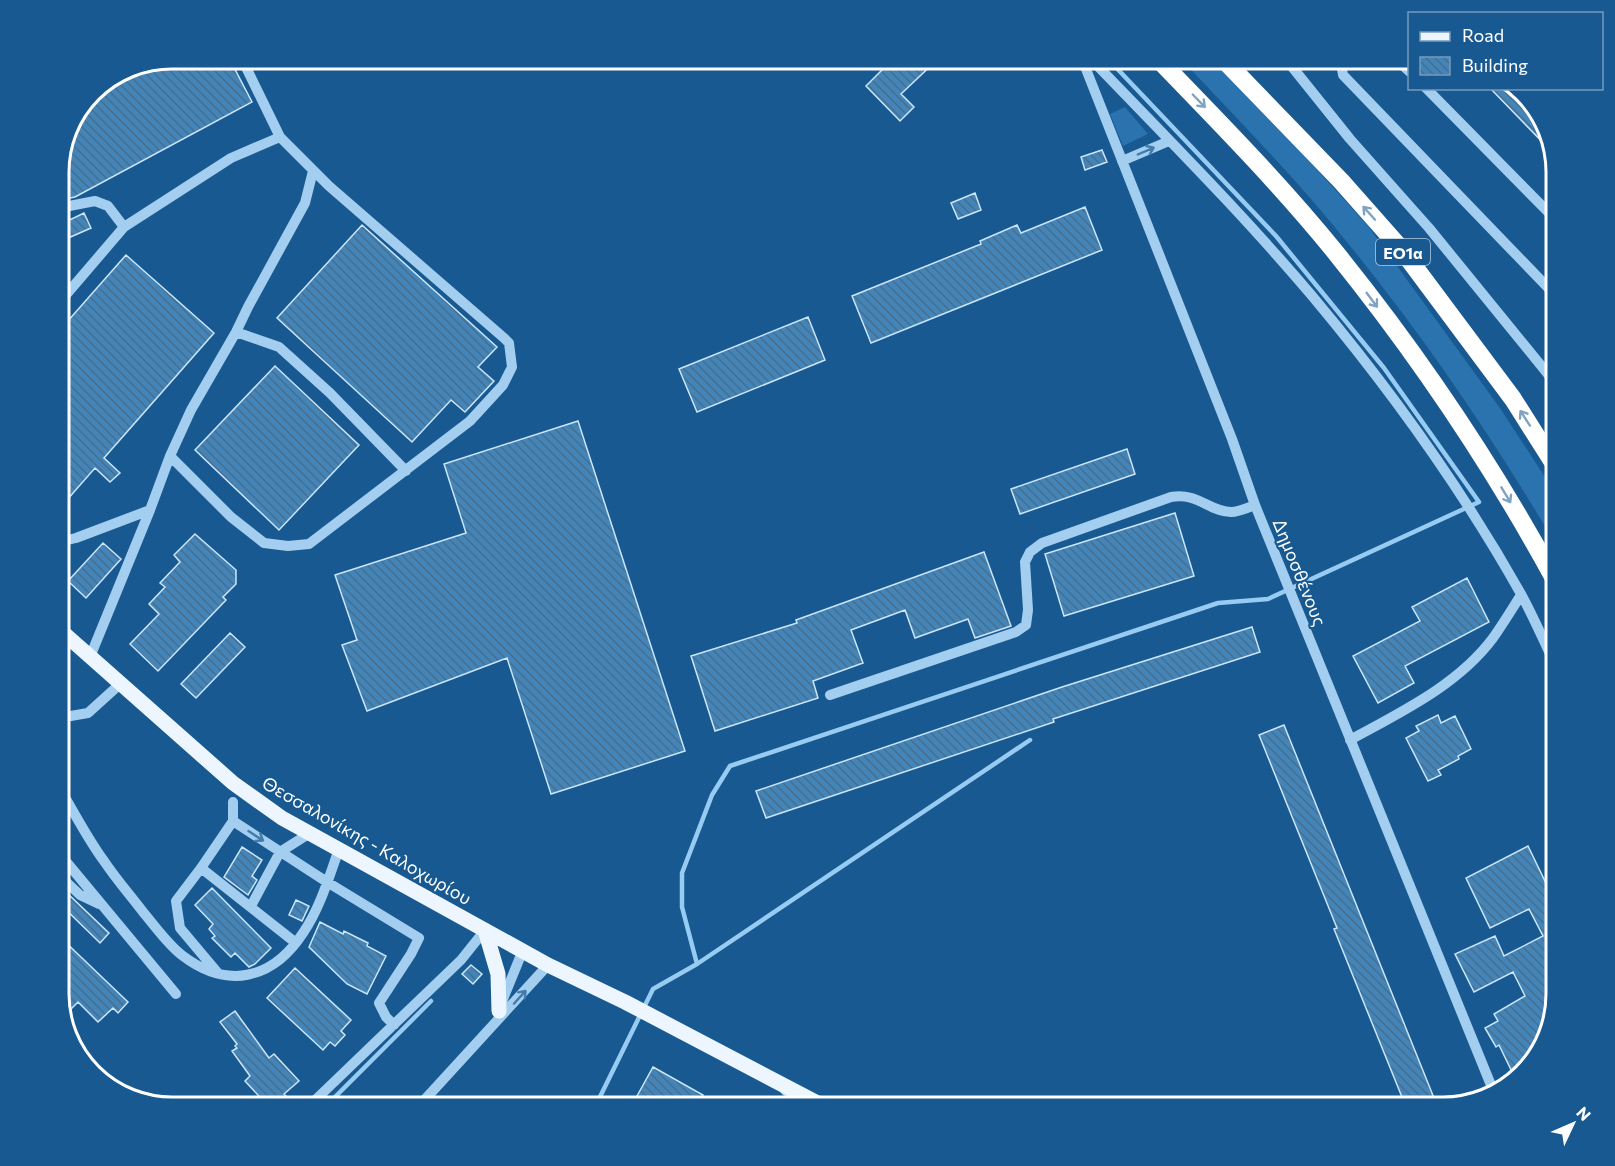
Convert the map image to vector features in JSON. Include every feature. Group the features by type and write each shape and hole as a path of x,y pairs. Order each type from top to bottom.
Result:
{"highway":[{"name":"ΕΟ1α","path":"1169,69 1251,155 1343,262 1403,341 1483,457 1546,563"},
{"name":"ΕΟ1α","path":"1234,69 1341,181 1402,250 1513,399 1546,450"}],"main road":[{"name":"Θεσσαλονίκης - Καλοχωρίου","path":"69,639 233,783 282,818 548,965 625,1002 774,1080"},
{"path":"485,930 498,974 499,1011"},
{"path":"774,1080 806,1097"}],"street":[{"path":"170,456 231,517 264,543 288,546 309,544 470,421 502,385 512,367 509,343 471,307 313,171 280,137 247,69"},
{"name":"Δημοσθένους","path":"1086,69 1232,440 1255,506 1491,1085"},
{"path":"1101,69 1257,233 1314,298 1374,374 1460,494 1521,595 1546,645"},
{"path":"1296,69 1350,140 1429,228 1546,371"},
{"path":"1342,69 1343,75 1546,285"},
{"path":"1428,90 1546,209"},
{"path":"69,291 124,227 231,158 280,137"},
{"path":"1122,161 1169,141"},
{"path":"90,657 170,456 191,410 305,203 313,171"},
{"path":"69,206 95,201 108,206 124,227"},
{"path":"236,332 279,347 330,393 406,471"},
{"path":"830,695 1016,632 1026,625 1029,610 1025,562 1030,552 1042,543 1181,495 1191,496 1200,502 1229,512 1255,506"},
{"path":"69,540 150,510"},
{"path":"1350,740 1408,708 1454,678 1493,639 1521,595"},
{"path":"69,716 88,713 120,684"},
{"path":"219,974 180,928 176,901 233,821 232,802"},
{"path":"69,804 103,860 153,924 182,956 219,974 246,976 260,972 276,963 296,943 304,932 327,882 339,849"},
{"path":"233,821 419,938 379,1003 386,1017 394,1025"},
{"path":"251,906 280,852 310,833"},
{"path":"69,865 176,994"},
{"path":"201,868 296,943"},
{"path":"69,885 80,895 102,905"},
{"path":"318,1097 461,960 485,930"},
{"path":"428,1097 467,1056 490,1026 499,1011 523,950"},
{"path":"490,1026 509,1009 548,965"},
{"path":"774,1080 793,1097"}],"shaded area":[{"path":"1190,69 1223,69 1368,226 1500,408 1546,479 1546,528 1472,411 1410,324 1345,240 1263,146"},
{"path":"1125,107 1148,134 1123,146 1110,114"}],"building":[{"path":"235,69 252,102 69,198 69,165 73,145 90,109 104,95 120,83 152,71"},
{"path":"883,69 927,69 901,94 914,107 900,121 866,86"},
{"path":"1492,90 1506,90 1520,104 1529,115 1540,140"},
{"path":"1102,150 1107,162 1085,170 1081,157"},
{"path":"975,193 981,210 958,219 951,203"},
{"path":"1085,207 1102,250 871,343 852,296 981,244 980,241 1017,225 1021,233"},
{"path":"84,213 91,228 69,238 69,220"},
{"path":"362,225 497,347 478,367 494,381 465,412 451,400 412,442 277,318"},
{"path":"126,255 214,333 104,458 120,473 110,482 95,468 69,498 69,320"},
{"path":"808,317 825,360 697,412 679,369"},
{"path":"275,366 359,445 279,530 195,450"},
{"path":"578,421 685,751 551,794 507,658 367,711 342,645 357,640 335,575 466,533 444,464"},
{"path":"1127,449 1135,474 1020,514 1011,489"},
{"path":"1175,513 1194,576 1064,616 1045,554"},
{"path":"195,534 236,570 236,584 223,597 226,600 158,671 130,644 159,614 149,604 165,587 160,583 180,562 174,555"},
{"path":"103,543 121,559 86,598 69,580"},
{"path":"984,552 1011,626 975,638 968,619 915,638 905,610 851,630 863,663 813,681 818,698 715,731 691,656 797,623 796,620"},
{"path":"1467,578 1489,622 1405,666 1414,683 1378,703 1353,656 1420,621 1412,607"},
{"path":"1252,627 1260,652 1053,719 1054,722 766,818 756,791 1062,687"},
{"path":"230,633 245,647 196,698 181,684"},
{"path":"1438,715 1441,723 1455,716 1471,749 1458,756 1459,759 1438,770 1441,775 1428,781 1406,738 1419,731 1416,726"},
{"path":"1284,725 1434,1097 1402,1097 1259,735"},
{"path":"1528,846 1546,883 1545,1008 1541,1027 1532,1046 1511,1071 1499,1045 1496,1047 1485,1028 1498,1021 1494,1014 1525,996 1513,972 1474,992 1455,954 1495,936 1504,956 1543,936 1529,909 1490,928 1466,878"},
{"path":"242,847 262,860 252,876 257,880 248,895 224,877"},
{"path":"212,888 271,948 255,964 249,967 235,953 231,957 212,938 215,936 209,929 213,924 195,905"},
{"path":"69,895 109,933 100,943 69,913"},
{"path":"296,900 309,906 302,921 289,915"},
{"path":"320,922 368,943 367,946 386,956 367,994 347,984 309,947"},
{"path":"69,946 128,1002 118,1013 113,1008 98,1022 78,1002 70,1010"},
{"path":"471,965 482,974 473,984 462,974"},
{"path":"295,968 351,1020 341,1031 345,1035 335,1046 330,1042 323,1050 267,998"},
{"path":"235,1011 269,1058 274,1054 299,1081 284,1094 287,1097 260,1097 245,1081 250,1076 232,1051 237,1048 235,1046 237,1044 220,1022"},
{"path":"653,1067 703,1095 702,1097 636,1097"}],"waterway":[{"path":"600,1097 653,989 697,964 682,907 682,873 712,795 730,766 1218,603 1268,599 1479,502 1384,368 1276,236 1117,69"},
{"path":"697,964 1030,740"},
{"path":"335,1097 431,1001"}]}
